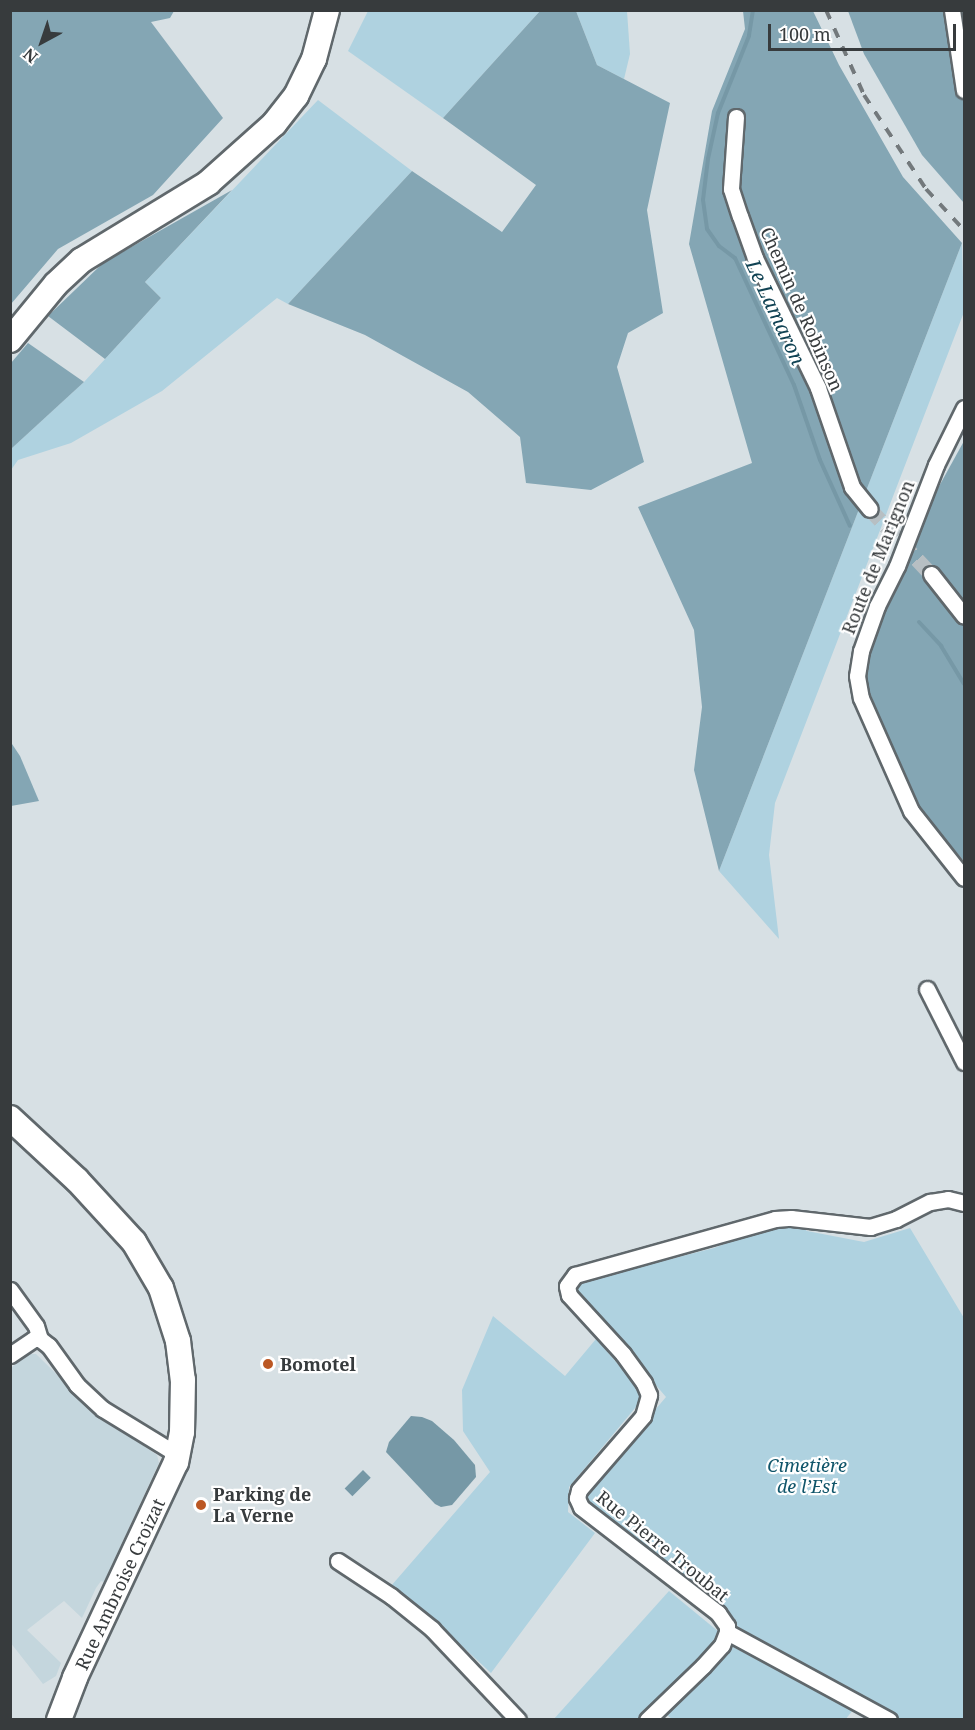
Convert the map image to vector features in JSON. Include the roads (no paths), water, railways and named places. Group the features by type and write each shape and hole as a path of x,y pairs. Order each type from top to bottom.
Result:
{"main road":[{"path":"10,340 56,284 82,260 192,194 238,158 274,124 296,96 314,59 327,10"},
{"name":"Rue Ambroise Croizat","path":"10,1118 106,1209 134,1242 161,1288 178,1341 183,1380 182,1432 170,1477 75,1678 59,1719"}],"street":[{"path":"952,10 964,90"},
{"name":"Chemin de Robinson","path":"736,117 731,189 740,216 755,258 818,388 852,487 870,509"},
{"name":"Route de Marignon","path":"964,408 936,465 897,566 877,606 861,651 857,676 861,698 911,811 964,878"},
{"path":"931,574 964,616"},
{"path":"927,989 964,1062"},
{"name":"Rue Pierre Troubat","path":"890,1719 727,1632 727,1626 718,1613 580,1507 577,1498 579,1490 643,1416 649,1395 644,1383 630,1364 569,1295 567,1287 575,1275 775,1220 791,1218 870,1227 896,1219 930,1202 948,1199 964,1203"},
{"path":"10,1290 36,1326 40,1339 49,1346 77,1385 103,1409 178,1452"},
{"path":"10,1355 34,1339 40,1339"},
{"path":"338,1561 391,1596 432,1629 518,1719"},
{"path":"647,1719 703,1666 722,1645 727,1632"}],"waterway":[{"name":"Le Lamaron","path":"753,10 749,36 718,113 708,159 703,200 707,229 719,246 735,258 794,385 820,460 850,526"},
{"name":"Le Lamaron","path":"919,622 941,646 964,684"}],"tunnel":[{"path":"870,509 931,574"}],"railway":[{"path":"826,10 864,95 926,189 964,230"}],"place":[{"name":"Bomotel","path":"268,1364"},
{"name":"Parking de La Verne","path":"201,1505"}],"park label":[{"name":"Cimetière de l’Est","path":"807,1476"}]}
